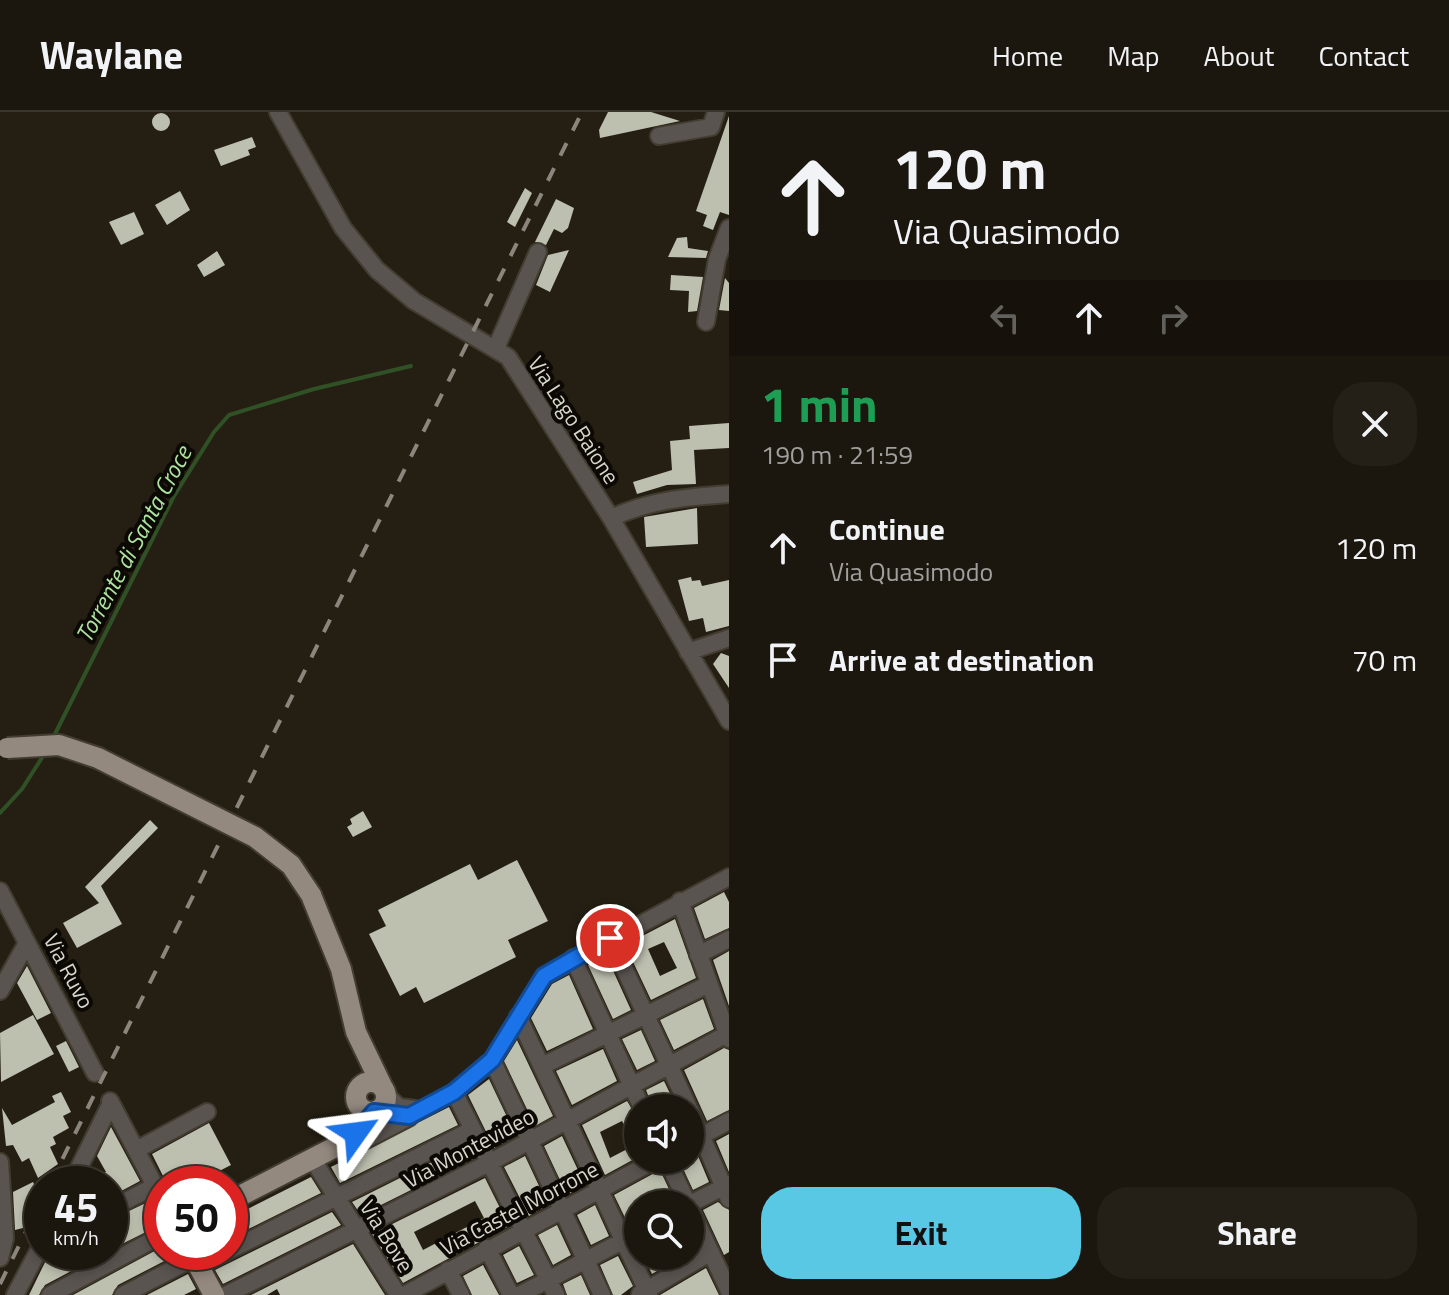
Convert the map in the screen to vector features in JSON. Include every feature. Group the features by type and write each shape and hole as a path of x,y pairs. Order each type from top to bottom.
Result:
{"main road":[{"path":"3,749 59,745 98,758 255,837 291,865 311,895 341,969 356,1032 380,1101"},
{"path":"356,1032 357,1096 363,1110 380,1101"},
{"path":"328,1151 357,1096"},
{"path":"248,1192 328,1151 380,1101"},
{"path":"200,1270 211,1293"}],"street":[{"name":"Via Lago Baione","path":"278,112 343,228 377,270 414,301 508,357 611,518 727,714"},
{"path":"659,136 711,127 716,112"},
{"path":"706,322 729,228"},
{"path":"496,348 538,252"},
{"path":"611,518 639,505 662,500 729,494"},
{"path":"688,652 729,638"},
{"path":"328,1151 350,1148 454,1092 492,1060 544,976 680,901 727,882"},
{"name":"Via Ruvo","path":"0,891 95,1073"},
{"path":"680,901 698,955 717,992 728,1036"},
{"path":"610,938 682,1094"},
{"path":"698,955 729,939"},
{"path":"0,991 27,943"},
{"path":"573,958 636,1094"},
{"path":"542,1066 646,1017 717,992"},
{"path":"518,1016 600,1190 624,1226"},
{"name":"Via Montevideo","path":"211,1293 357,1230 728,1036"},
{"path":"492,1060 602,1295"},
{"path":"454,1092 556,1295"},
{"path":"380,1101 394,1116 420,1111"},
{"path":"80,1166 110,1102 145,1166"},
{"path":"136,1150 207,1112"},
{"path":"704,1134 729,1121"},
{"path":"248,1241 472,1130"},
{"name":"Via Bove","path":"328,1151 336,1197 401,1295"},
{"path":"704,1151 727,1190 704,1199"},
{"path":"0,1162 5,1238 0,1258"},
{"name":"Via Castel Morrone","path":"401,1295 630,1174"},
{"path":"704,1232 719,1259 729,1291"},
{"path":"519,1295 624,1241"},
{"path":"50,1295 144,1245"},
{"path":"487,1248 511,1295"},
{"path":"639,1270 645,1293 719,1259"},
{"path":"15,1295 28,1270"},
{"path":"123,1295 172,1270"},
{"path":"448,1270 461,1295"}],"building":[{"path":"608,112 651,112 680,121 600,138 599,130"},
{"path":"161,113 170,122 161,131 152,122"},
{"path":"729,116 729,215 720,212 713,230 703,226 707,215 696,211"},
{"path":"252,137 256,147 248,150 250,155 221,166 214,150"},
{"path":"525,188 532,193 515,227 507,222"},
{"path":"180,191 190,210 167,225 155,205"},
{"path":"556,199 574,208 568,228 562,233 554,229 546,245 535,242"},
{"path":"134,212 144,234 121,245 109,222"},
{"path":"687,237 688,248 708,251 706,258 668,257 677,238"},
{"path":"569,250 550,292 536,285 548,255"},
{"path":"217,251 225,265 204,277 197,265"},
{"path":"671,275 703,277 697,311 688,312 689,291 670,290"},
{"path":"725,278 729,283 729,311 719,310"},
{"path":"729,423 729,448 694,450 696,484 667,485 637,494 633,482 672,470 670,441 690,439 689,426"},
{"path":"697,508 698,544 646,547 644,517"},
{"path":"691,577 692,581 700,580 702,586 729,580 729,626 706,632 703,618 689,621 678,580"},
{"path":"721,653 729,656 729,688 713,664"},
{"path":"363,811 372,827 353,837 347,827 352,824 350,819"},
{"path":"150,820 158,828 101,886 122,924 77,948 63,923 99,903 85,887"},
{"path":"517,860 548,921 508,940 516,957 424,1003 416,987 400,996 369,934 386,926 378,910 470,864 478,880"},
{"path":"724,892 729,902 729,928 705,939 694,908"},
{"path":"675,919 696,978 651,1000 625,945","holes":["664,942 677,968 660,976 648,949"]},
{"path":"729,951 729,1006 713,960"},
{"path":"606,955 631,1010 613,1019 588,965"},
{"path":"27,966 51,1013 37,1020 17,983"},
{"path":"569,975 593,1029 547,1051 531,1018 552,984"},
{"path":"703,999 714,1029 674,1050 660,1020"},
{"path":"33,1015 54,1054 1,1082 0,1033"},
{"path":"641,1030 655,1061 637,1070 622,1039"},
{"path":"517,1040 553,1116 535,1126 504,1061"},
{"path":"66,1041 79,1067 69,1072 56,1046"},
{"path":"724,1048 729,1050 729,1110 707,1121 704,1094 695,1094 684,1070"},
{"path":"603,1049 617,1081 572,1105 556,1071"},
{"path":"489,1079 516,1136 494,1148 468,1095"},
{"path":"664,1081 670,1094 648,1094 646,1090"},
{"path":"61,1092 71,1112 63,1116 69,1128 53,1137 56,1144 50,1147 58,1164 33,1166 29,1158 22,1162 13,1145 6,1146 2,1108 12,1125 55,1102 52,1096"},
{"path":"624,1103 624,1125 622,1121 600,1132 610,1158 624,1151 624,1165 605,1175 582,1125"},
{"path":"449,1107 458,1125 340,1183 331,1167"},
{"path":"209,1123 231,1165 158,1166 152,1154"},
{"path":"111,1127 140,1181 128,1187 128,1166 103,1166 97,1156"},
{"path":"729,1134 729,1172 716,1141"},
{"path":"562,1136 585,1185 567,1195 544,1146"},
{"path":"468,1144 475,1158 361,1215 352,1202"},
{"path":"525,1156 548,1205 529,1216 504,1167"},
{"path":"704,1170 709,1182 693,1190 686,1174 704,1174"},
{"path":"653,1174 662,1174 669,1190 624,1190 624,1216 614,1195"},
{"path":"311,1177 321,1193 248,1229 248,1209"},
{"path":"485,1178 509,1226 403,1283 372,1234","holes":["475,1201 484,1218 423,1250 414,1232"]},
{"path":"24,1186 24,1226 15,1230 13,1192"},
{"path":"718,1202 729,1210 729,1252 724,1255 704,1212"},
{"path":"144,1204 144,1233 128,1241 128,1211"},
{"path":"595,1205 609,1236 591,1245 577,1215"},
{"path":"332,1212 341,1225 223,1284 215,1270 248,1270 248,1254"},
{"path":"557,1225 571,1255 553,1265 538,1235"},
{"path":"353,1244 385,1295 280,1295 277,1289 267,1295 251,1295"},
{"path":"519,1246 534,1275 517,1283 503,1255"},
{"path":"618,1256 633,1286 621,1295 613,1295 600,1265"},
{"path":"144,1257 144,1270 147,1270 118,1285 112,1295 73,1295 119,1270 128,1270 128,1265"},
{"path":"483,1265 499,1295 472,1295 463,1276"},
{"path":"41,1270 73,1270 45,1285 39,1295 29,1295"},
{"path":"704,1270 719,1295 660,1295"},
{"path":"188,1274 196,1289 184,1295 147,1295"},
{"path":"581,1275 590,1295 567,1295 563,1284"}],"waterway":[{"name":"Torrente di Santa Croce","path":"53,738 174,496 214,432 229,415 314,389 411,366"},
{"name":"Torrente di Santa Croce","path":"0,813 22,789 45,753"}],"railway":[{"path":"59,1166 582,112"},
{"path":"0,1284 24,1235"}],"route":[{"path":"356,1133 374,1112 409,1116 454,1092 492,1060 544,976 610,938"}]}
